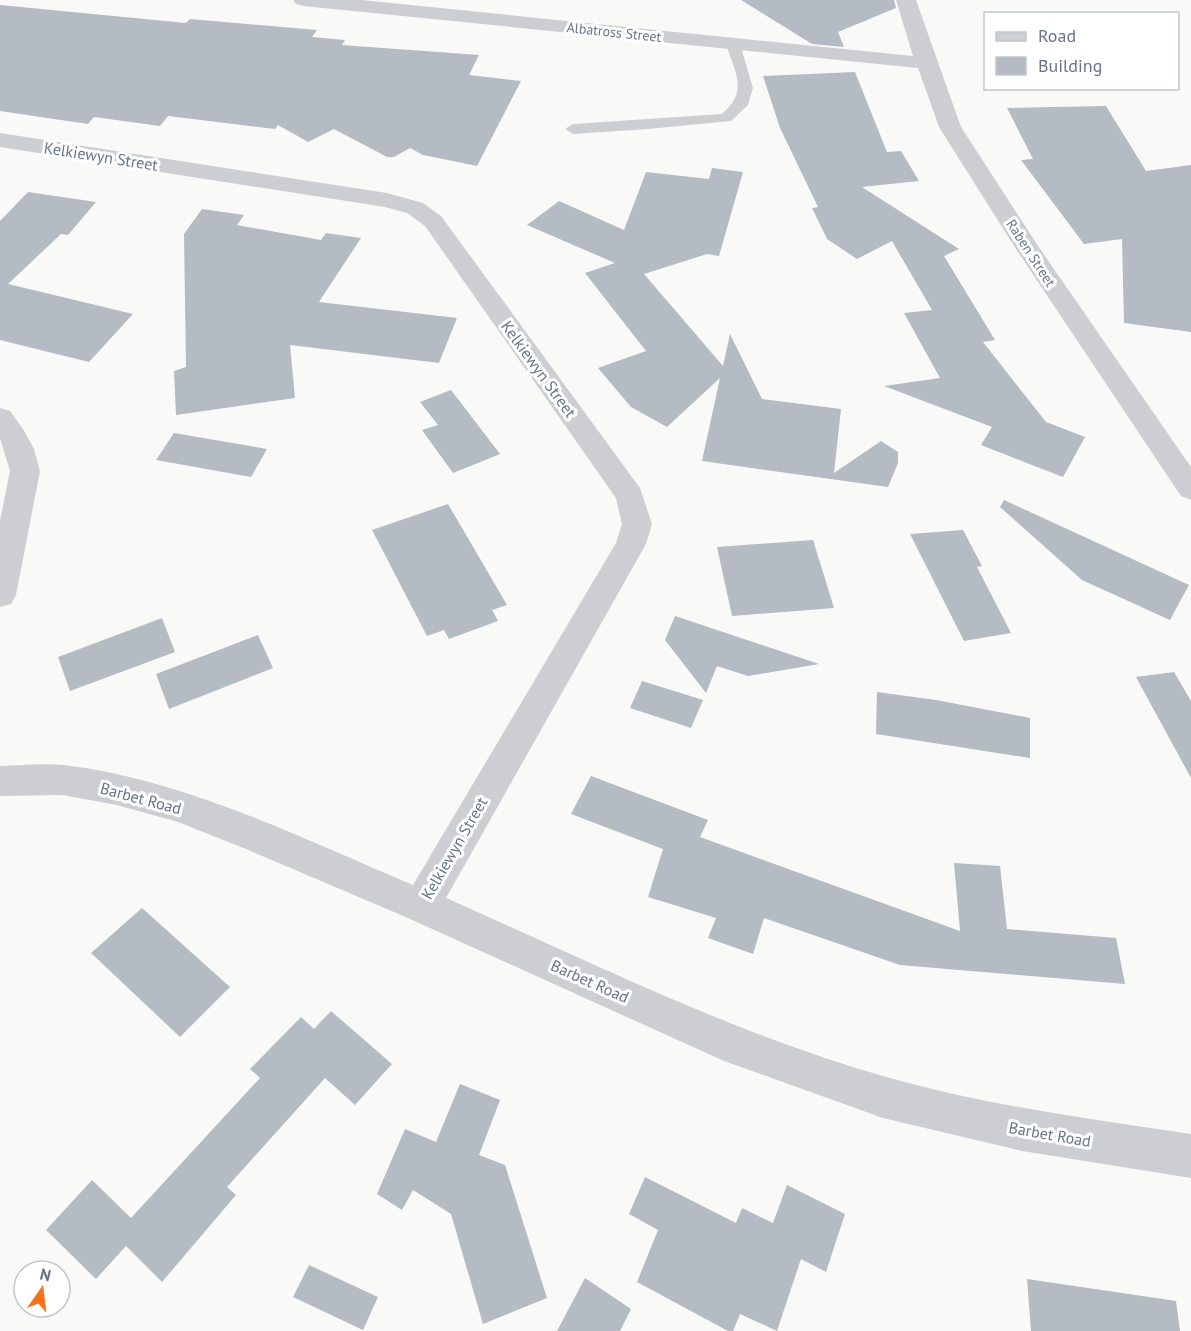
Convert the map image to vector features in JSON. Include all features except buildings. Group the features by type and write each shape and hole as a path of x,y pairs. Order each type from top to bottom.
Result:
{"street":[{"name":"Albatross Street","path":"303,0 926,63"},
{"name":"Raben Street","path":"906,0 950,127 1026,246 1191,489"},
{"name":"Kelkiewyn Street","path":"0,140 387,200 415,208 433,221 630,496 637,524 632,544 421,906"},
{"path":"0,418 14,435 23,458 25,471 0,595"},
{"name":"Barbet Road","path":"0,781 62,780 117,790 180,807 258,837 421,906 738,1047 883,1097 1022,1130 1191,1156"}],"lane":[{"path":"573,129 726,118 741,105 746,88 733,44"}]}
